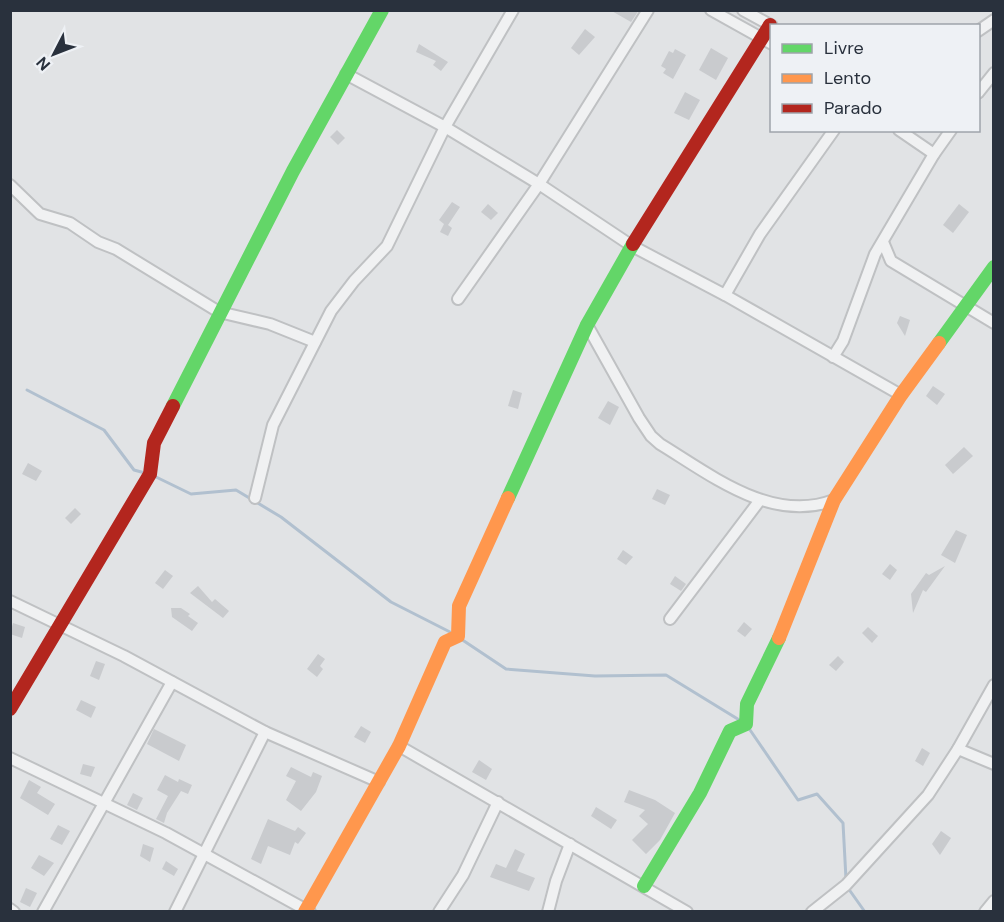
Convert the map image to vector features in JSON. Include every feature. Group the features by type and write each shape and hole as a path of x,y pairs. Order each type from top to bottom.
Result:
{"street":[{"path":"10,709 150,474 154,443 219,312 382,10"},
{"path":"255,498 273,425 331,310 387,246 445,127 513,10"},
{"path":"458,299 539,183 648,10"},
{"path":"10,758 204,853 307,911 399,746 445,642 458,636 459,606 587,325 632,246 766,41 711,10"},
{"path":"743,10 770,24"},
{"path":"980,30 993,20"},
{"path":"980,90 993,73"},
{"path":"346,74 445,127 539,183 632,246 725,295 902,395"},
{"path":"725,295 760,234 833,132"},
{"path":"902,132 934,154"},
{"path":"833,357 843,341 870,266 934,154 950,132"},
{"path":"10,185 40,214 82,228 98,242 116,249 219,312 270,324 315,342"},
{"path":"883,242 891,261 993,324"},
{"path":"870,266 891,261"},
{"path":"644,886 700,793 730,730 746,724 747,704 790,615 834,500 902,395 993,267"},
{"path":"587,325 651,436 694,465 760,500 815,507 834,500"},
{"path":"670,619 760,500"},
{"path":"10,601 172,682 265,732 379,782"},
{"path":"43,912 172,682"},
{"path":"812,912 846,885 928,795 958,749 993,685"},
{"path":"175,912 265,732"},
{"path":"399,746 687,912"},
{"path":"958,749 993,764"},
{"path":"439,912 463,875 498,802"},
{"path":"548,912 556,881 570,844"},
{"path":"985,912 993,901"}],"building":[{"path":"610,10 639,10 631,22"},
{"path":"585,29 595,37 579,55 571,48"},
{"path":"419,44 448,62 441,71 433,65 436,61 416,52"},
{"path":"711,48 728,58 716,80 699,70"},
{"path":"675,49 686,55 673,79 663,73 666,69 661,66 669,51 673,53"},
{"path":"685,92 700,100 689,120 674,113"},
{"path":"337,130 345,138 338,145 330,137"},
{"path":"452,202 460,207 448,225 452,228 448,236 440,232 444,224 439,220"},
{"path":"488,204 498,213 491,220 481,212"},
{"path":"959,204 969,212 953,233 943,225"},
{"path":"900,316 910,320 905,336 897,323"},
{"path":"933,386 945,394 937,405 926,396"},
{"path":"513,390 522,393 518,409 508,406"},
{"path":"608,401 619,407 610,425 598,418"},
{"path":"964,447 973,456 953,474 945,465"},
{"path":"28,463 42,471 36,481 22,474"},
{"path":"657,489 670,495 665,505 652,499"},
{"path":"75,508 81,514 71,524 65,518"},
{"path":"956,530 967,535 955,563 941,555"},
{"path":"623,550 633,557 626,565 617,559"},
{"path":"890,564 897,570 890,580 882,574"},
{"path":"945,566 926,592 923,590 913,613 911,594 926,573 929,575"},
{"path":"165,570 173,576 163,589 155,583"},
{"path":"675,576 686,584 681,591 670,584"},
{"path":"198,586 212,602 215,599 229,611 223,618 190,593"},
{"path":"171,608 181,608 190,614 188,616 198,623 192,631 172,617"},
{"path":"744,622 752,629 745,637 737,631"},
{"path":"13,623 25,627 22,638 10,634"},
{"path":"868,627 878,636 872,643 862,633"},
{"path":"318,654 325,659 320,666 323,669 317,677 307,669"},
{"path":"838,656 844,662 836,671 829,665"},
{"path":"96,661 105,664 99,680 90,676"},
{"path":"81,700 96,707 91,718 76,710"},
{"path":"361,726 371,732 365,743 354,737"},
{"path":"154,729 186,745 179,761 147,744"},
{"path":"922,748 930,753 923,766 915,761"},
{"path":"479,760 492,769 486,780 472,772"},
{"path":"83,764 95,767 91,777 80,774"},
{"path":"291,767 311,777 313,772 322,776 316,792 301,811 286,800 296,781 286,776"},
{"path":"165,775 178,782 179,779 192,785 188,794 181,791 167,813 164,823 156,819 168,796 157,790"},
{"path":"29,780 41,787 37,793 55,804 48,815 20,798"},
{"path":"629,790 655,800 675,813 660,840 646,854 632,840 648,824 639,816 645,810 624,802"},
{"path":"133,793 143,798 137,810 127,805"},
{"path":"596,807 617,820 611,829 591,816"},
{"path":"268,819 295,831 298,827 306,833 298,844 295,842 290,855 268,846 261,864 251,859"},
{"path":"58,825 70,831 62,845 50,839"},
{"path":"941,831 951,838 940,855 932,844"},
{"path":"143,844 154,848 150,862 140,856"},
{"path":"515,849 525,854 517,871 535,878 529,891 490,877 496,864 506,868"},
{"path":"39,855 54,863 44,876 31,868"},
{"path":"166,861 178,869 174,876 162,869"},
{"path":"26,888 37,893 30,907 20,902"}],"waterway":[{"path":"27,390 104,430 134,470 145,473"},
{"path":"154,476 191,494 236,490 281,517 391,602 450,632"},
{"path":"461,639 506,669 595,676 666,675 741,721"},
{"path":"748,727 798,800 817,794 843,823 846,879"},
{"path":"848,888 865,912"}],"traffic: fast":[{"path":"173,406 293,171 382,10"},
{"path":"508,498 587,325 633,244"},
{"path":"939,343 994,267"},
{"path":"644,886 700,793 730,731 746,724 747,704 779,638"}],"traffic: slow":[{"path":"779,638 834,500 901,395 939,343"},
{"path":"305,912 399,746 445,642 458,636 459,606 508,498"}],"traffic: jam":[{"path":"633,244 770,25"},
{"path":"10,709 150,474 154,443 173,406"}]}
